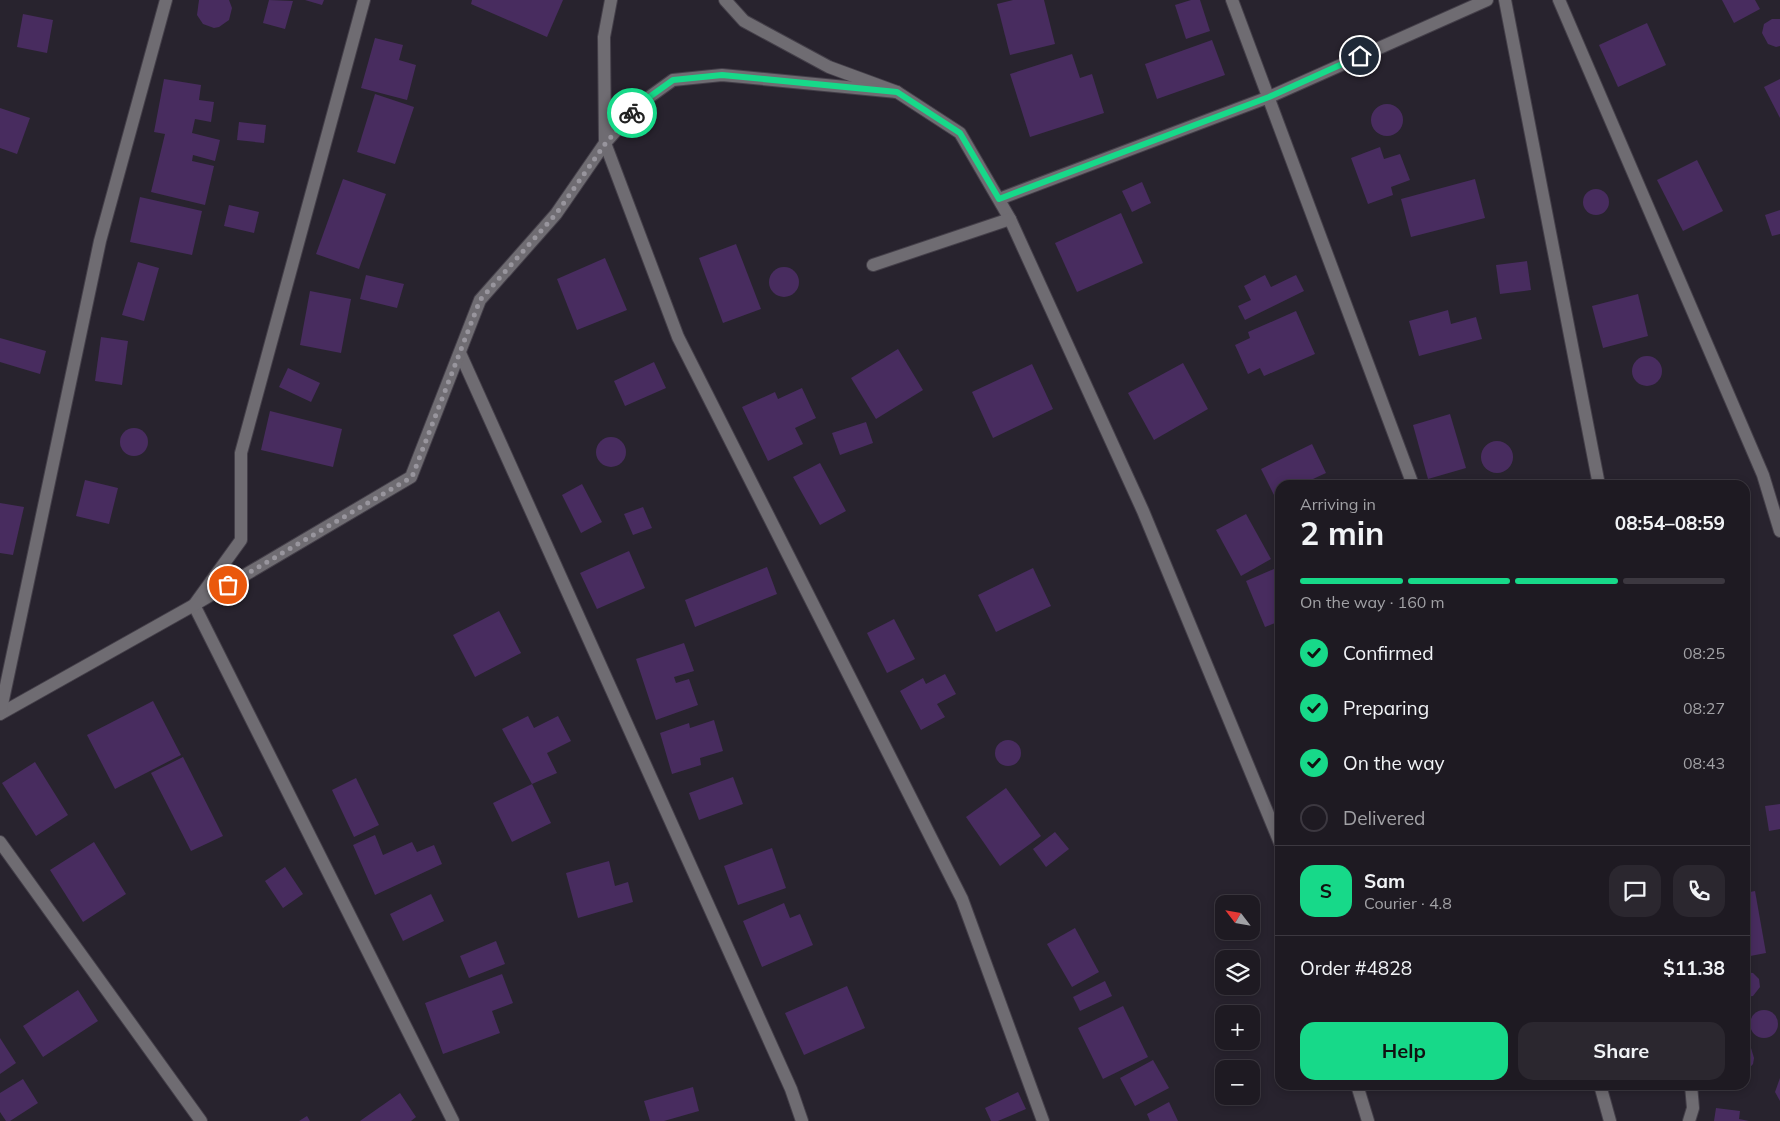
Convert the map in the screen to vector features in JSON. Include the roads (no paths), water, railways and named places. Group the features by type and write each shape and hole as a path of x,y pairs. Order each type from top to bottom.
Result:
{"street":[{"path":"0,714 100,241 166,0"},
{"path":"194,605 241,540 241,452 364,0"},
{"path":"611,0 604,37 605,144 678,337 962,899 1043,1121"},
{"path":"725,0 744,21 829,67 897,92 960,133 1010,219 1143,511 1275,831"},
{"path":"1232,0 1411,480"},
{"path":"999,199 1269,97 1487,0"},
{"path":"1505,0 1598,480"},
{"path":"1559,0 1763,475 1780,531"},
{"path":"0,714 194,605 412,477 480,300 556,214 605,144 641,103 673,80 722,75 897,92"},
{"path":"873,265 1010,219"},
{"path":"460,353 791,1089 802,1121"},
{"path":"194,605 453,1121"},
{"path":"0,842 201,1121"},
{"path":"1359,1090 1368,1121"},
{"path":"1601,1090 1610,1121"},
{"path":"1689,1121 1693,1108 1691,1090"}]}
